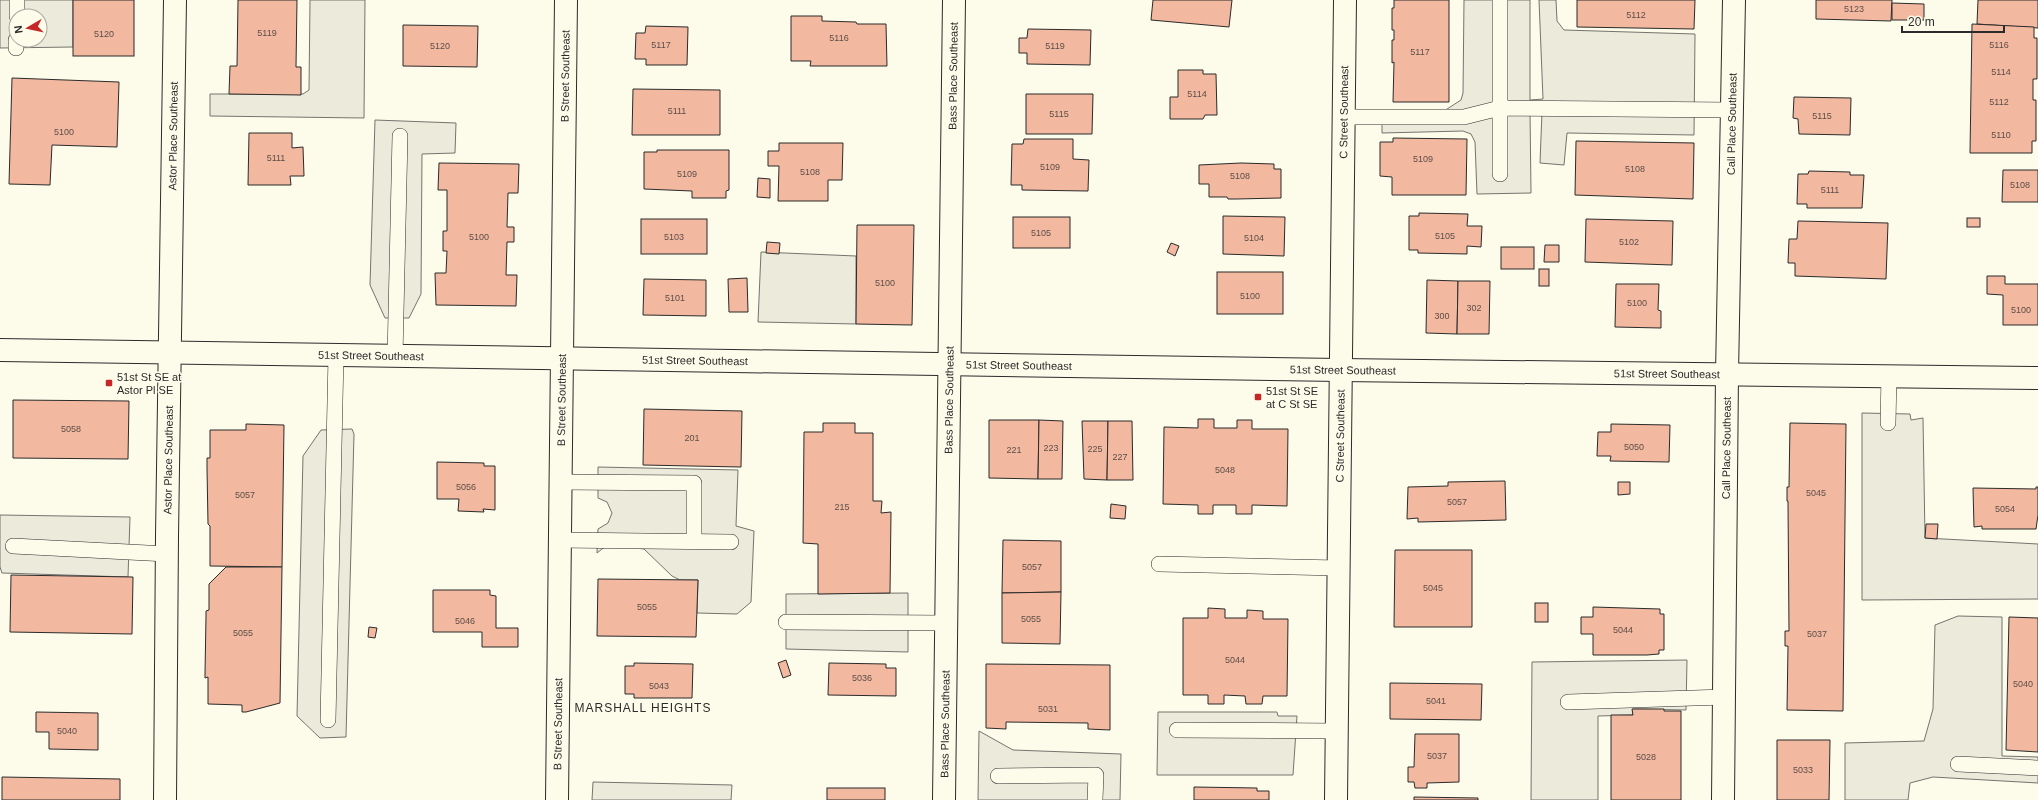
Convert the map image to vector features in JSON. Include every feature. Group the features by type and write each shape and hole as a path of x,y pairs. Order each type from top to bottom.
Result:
{"street":[{"name":"Astor Place Southeast","path":"165,800 175,0"},
{"name":"B Street Southeast","path":"557,800 566,0"},
{"name":"Bass Place Southeast","path":"944,800 954,0"},
{"name":"C Street Southeast","path":"1336,800 1340,370 1346,0"},
{"name":"Call Place Southeast","path":"1723,800 1727,374 1734,0"},
{"name":"51st Street Southeast","path":"0,350 1340,370 1889,375 2038,378"}],"lane":[{"path":"1500,0 1500,174"},
{"path":"1344,117 1464,117 1500,108 1732,110"},
{"path":"395,357 400,136"},
{"path":"328,720 336,356"},
{"path":"1888,423 1889,375"},
{"path":"560,482 694,483 694,541"},
{"path":"559,540 731,542"},
{"path":"13,546 167,554"},
{"path":"1159,564 1338,568"},
{"path":"786,622 947,623"},
{"path":"1568,702 1725,697"},
{"path":"1177,730 1336,731"},
{"path":"1958,764 2038,768"},
{"path":"998,776 1096,775 1095,800"}],"shaded area":[{"path":"0,0 73,0 73,47 48,47 48,8 8,8 8,48 0,48"},
{"path":"310,0 365,0 364,118 210,116 210,94 303,94 309,90"},
{"path":"1464,0 1530,0 1530,100 1543,99 1539,0 1556,0 1557,21 1564,30 1695,34 1694,135 1567,133 1564,165 1540,163 1542,112 1530,112 1531,193 1477,194 1475,142 1471,134 1463,131 1382,133 1382,110 1444,111 1461,100 1463,93"},
{"path":"375,120 456,123 455,153 422,154 421,294 409,318 385,318 370,285"},
{"path":"761,252 856,256 856,324 758,322"},
{"path":"1862,413 1910,414 1911,420 1923,418 1925,538 2038,544 2038,599 1862,600"},
{"path":"352,429 354,434 346,737 320,738 297,716 303,456 321,430"},
{"path":"598,467 738,470 736,526 754,531 751,602 737,614 697,613 698,580 680,580 672,576 644,549 607,545 597,553 598,529 608,523 612,513 607,502 598,498"},
{"path":"0,515 130,517 128,577 2,573 0,567"},
{"path":"908,593 908,652 786,649 786,594"},
{"path":"1958,616 2002,617 2002,756 2038,757 2038,783 1933,777 1910,783 1908,800 1845,800 1845,743 1924,741 1933,709 1935,625"},
{"path":"1687,660 1686,710 1633,709 1633,715 1598,716 1598,800 1531,800 1532,662"},
{"path":"1158,712 1277,712 1278,716 1297,716 1293,775 1157,775"},
{"path":"979,731 1013,750 1121,754 1120,800 978,800"},
{"path":"593,782 732,785 731,800 592,800"}],"building":[{"path":"73,0 134,0 134,56 73,56"},
{"path":"238,0 297,0 296,67 301,67 301,95 229,94 230,66 237,66"},
{"path":"1153,0 1232,0 1229,27 1151,20"},
{"path":"1394,0 1449,0 1449,102 1393,102 1394,62 1392,63 1392,40 1394,40 1394,30 1392,30 1392,8 1394,8"},
{"path":"1577,0 1695,0 1694,29 1577,27"},
{"path":"1816,0 1892,0 1891,21 1816,19"},
{"path":"1978,0 2038,0 2038,28 1977,24"},
{"path":"1892,3 1924,4 1924,20 1892,20"},
{"path":"791,16 822,16 822,21 856,22 857,24 886,24 887,66 810,66 811,61 791,61"},
{"path":"1972,24 2034,27 2034,38 2037,38 2037,79 2033,79 2033,100 2036,100 2036,141 2032,141 2032,153 1970,153"},
{"path":"403,25 478,26 477,67 403,66"},
{"path":"646,26 688,27 687,65 646,65 646,59 635,59 636,33 645,33"},
{"path":"1028,29 1091,30 1090,65 1027,64 1027,53 1019,53 1019,38 1027,38"},
{"path":"1178,70 1203,70 1203,74 1216,74 1217,115 1205,115 1203,119 1170,119 1170,97 1178,97"},
{"path":"12,78 119,82 117,147 52,145 50,185 9,184"},
{"path":"633,89 720,90 720,135 632,135"},
{"path":"1026,94 1093,94 1092,134 1026,134"},
{"path":"1794,97 1851,98 1850,135 1799,134 1798,119 1793,118"},
{"path":"249,133 292,133 292,148 303,147 304,176 290,176 291,185 248,185"},
{"path":"1393,138 1467,139 1466,195 1392,195 1392,177 1380,176 1380,142 1393,142"},
{"path":"1024,139 1073,139 1073,159 1089,160 1088,191 1022,190 1022,185 1011,185 1012,144 1023,144"},
{"path":"1576,141 1694,143 1693,199 1575,195"},
{"path":"779,143 843,143 842,180 828,180 828,201 778,201 779,166 768,166 768,151 779,151"},
{"path":"657,150 729,150 729,190 726,191 726,198 692,198 692,191 644,189 644,152 657,152"},
{"path":"439,163 519,164 518,193 508,193 507,227 514,227 514,242 507,242 506,275 517,275 516,306 436,305 435,273 446,273 447,251 443,251 443,231 447,231 447,190 438,190"},
{"path":"1241,163 1274,164 1274,169 1281,169 1281,198 1228,199 1227,197 1209,197 1209,184 1199,184 1199,165"},
{"path":"2003,170 2038,170 2038,202 2002,202"},
{"path":"1809,171 1850,172 1850,175 1864,175 1862,208 1807,208 1807,204 1797,204 1798,174 1808,174"},
{"path":"758,178 770,179 770,198 757,197"},
{"path":"1419,213 1468,214 1467,226 1482,226 1481,247 1467,246 1467,254 1418,253 1418,250 1409,250 1409,216 1419,216"},
{"path":"1223,216 1285,217 1284,256 1223,254"},
{"path":"1013,217 1070,217 1070,248 1013,248"},
{"path":"1967,218 1980,218 1980,227 1967,227"},
{"path":"641,219 707,219 707,254 641,254"},
{"path":"1586,219 1673,221 1672,265 1585,262"},
{"path":"1798,221 1888,223 1886,279 1795,276 1795,263 1788,263 1789,239 1797,239"},
{"path":"857,225 914,225 912,325 856,324"},
{"path":"767,242 780,243 779,254 766,253"},
{"path":"1171,243 1179,246 1175,256 1167,252"},
{"path":"1545,245 1559,245 1559,262 1544,262"},
{"path":"1501,247 1534,247 1534,269 1501,269"},
{"path":"1539,269 1549,269 1549,286 1539,286"},
{"path":"1217,272 1283,272 1283,314 1217,314"},
{"path":"1987,276 2005,276 2005,284 2038,284 2038,325 2003,325 2003,295 1987,294"},
{"path":"747,278 748,312 729,312 728,279"},
{"path":"644,279 706,280 706,316 643,315"},
{"path":"1427,280 1458,281 1457,334 1426,333"},
{"path":"1458,281 1490,281 1489,334 1457,334"},
{"path":"1616,284 1659,284 1658,310 1661,311 1661,328 1615,327"},
{"path":"13,400 129,401 128,459 13,458"},
{"path":"644,409 742,411 741,467 643,465"},
{"path":"1198,419 1214,419 1214,428 1237,428 1237,420 1252,420 1252,429 1288,429 1287,506 1252,505 1252,514 1236,514 1236,505 1213,505 1213,514 1198,514 1198,505 1163,504 1164,427 1198,428"},
{"path":"989,420 1039,420 1038,479 989,478"},
{"path":"1039,420 1063,421 1062,479 1038,479"},
{"path":"1082,421 1108,421 1107,480 1084,479"},
{"path":"1108,421 1132,421 1133,480 1107,480"},
{"path":"823,423 855,423 855,433 873,433 873,501 882,501 881,513 891,512 890,593 818,594 818,544 803,543 804,432 823,432"},
{"path":"1790,423 1846,424 1843,711 1787,710 1788,646 1785,646 1785,631 1789,631 1787,487 1789,487"},
{"path":"246,424 284,425 282,567 210,566 207,458 210,458 210,430 246,430"},
{"path":"1611,424 1670,425 1669,462 1610,461 1611,456 1597,456 1598,432 1611,432"},
{"path":"437,462 484,463 484,466 495,466 495,510 483,509 484,512 458,511 459,499 437,499"},
{"path":"1505,481 1506,520 1418,522 1418,518 1407,519 1408,487 1448,486 1448,482"},
{"path":"1618,482 1630,482 1630,494 1618,495"},
{"path":"2036,487 2038,487 2038,515 2036,529 1982,529 1982,526 1974,527 1973,488 2036,489"},
{"path":"1111,504 1126,506 1125,519 1110,518"},
{"path":"1926,524 1938,524 1937,539 1925,538"},
{"path":"1003,540 1061,541 1061,592 1002,593"},
{"path":"1395,550 1472,550 1472,627 1394,627"},
{"path":"226,567 282,567 280,703 246,712 242,712 242,705 208,704 208,677 205,678 205,674 206,611 209,610 209,584"},
{"path":"11,575 133,577 132,634 10,632"},
{"path":"598,579 698,580 696,637 597,636"},
{"path":"433,590 490,590 490,595 496,596 496,628 518,628 518,647 482,647 482,632 433,632"},
{"path":"1061,592 1060,644 1002,643 1002,593"},
{"path":"1535,603 1548,603 1548,622 1535,622"},
{"path":"1593,607 1660,609 1660,614 1664,614 1664,650 1659,650 1659,654 1647,655 1593,655 1593,634 1581,634 1581,617 1593,617"},
{"path":"1208,608 1225,609 1225,618 1247,618 1247,610 1263,611 1263,619 1288,619 1287,696 1263,696 1262,704 1246,704 1245,696 1224,695 1224,704 1208,704 1208,695 1183,695 1183,618 1208,618"},
{"path":"2009,617 2038,618 2038,752 2006,750"},
{"path":"369,627 377,628 375,638 368,637"},
{"path":"786,660 791,675 783,678 778,663"},
{"path":"634,663 693,664 692,698 634,698 634,694 625,694 625,666 634,666"},
{"path":"829,663 886,664 886,668 896,668 896,696 828,695"},
{"path":"986,664 1110,665 1110,730 1088,729 1088,723 1006,722 1006,729 986,728"},
{"path":"1390,683 1482,684 1481,720 1390,719"},
{"path":"1632,709 1664,709 1664,711 1681,711 1681,800 1611,800 1611,715 1633,715"},
{"path":"36,712 98,713 98,750 49,749 49,732 36,732"},
{"path":"1415,734 1459,734 1459,782 1427,783 1427,788 1415,788 1414,782 1408,782 1408,767 1414,767"},
{"path":"1777,740 1830,740 1829,800 1777,800"},
{"path":"2,777 120,779 120,800 2,800"},
{"path":"1194,787 1257,788 1257,791 1269,791 1269,800 1194,800"},
{"path":"827,788 885,788 885,800 827,800"},
{"path":"1414,797 1478,798 1478,800 1414,800"}],"place":[{"name":"51st St SE at Astor Pl SE","path":"109,383"},
{"name":"51st St SE at C St SE","path":"1258,397"}],"district":[{"name":"MARSHALL HEIGHTS","path":"643,708"}]}
